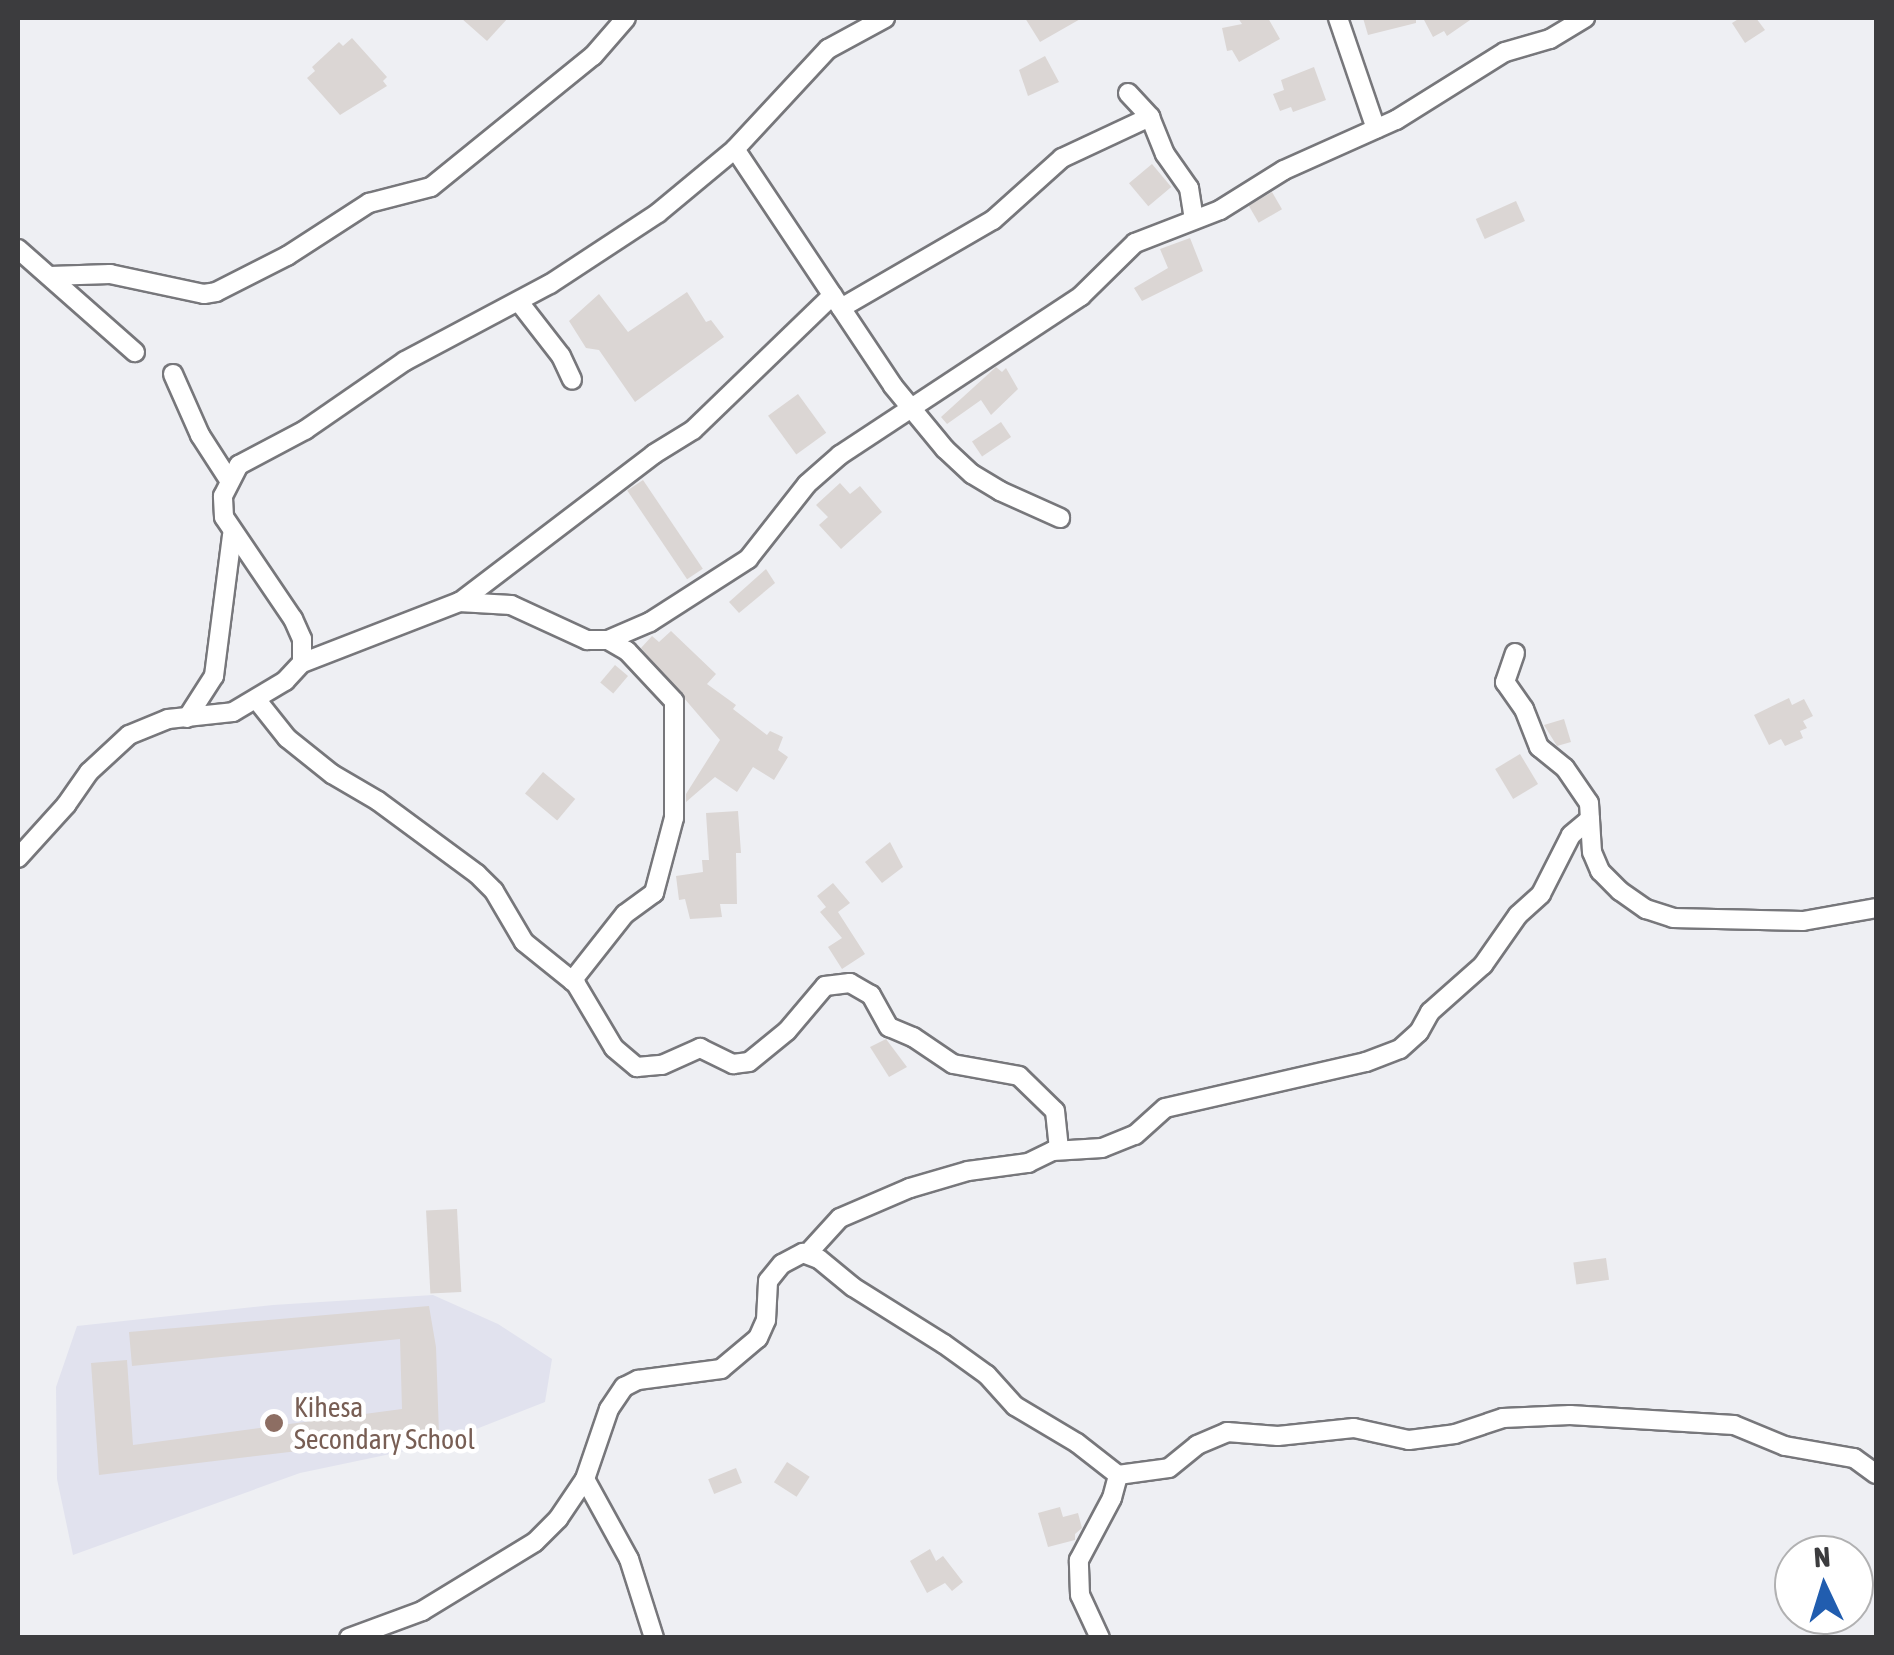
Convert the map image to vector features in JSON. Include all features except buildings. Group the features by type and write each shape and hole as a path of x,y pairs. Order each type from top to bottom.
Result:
{"street":[{"path":"50,276 110,274 204,294 216,292 286,256 376,200 412,195 430,187 593,56 626,18"},
{"path":"302,662 302,640 293,619 232,535 224,516 223,496 239,465 305,430 361,388 519,302 658,213 736,150 828,49 885,18"},
{"path":"1338,18 1376,129"},
{"path":"459,602 511,605 588,640 608,640 697,594 748,559 819,472 1080,296 1135,243 1220,210 1284,170 1376,129 1505,52 1563,24 1586,18"},
{"path":"1128,93 1150,117 1165,154 1193,198 1194,220"},
{"path":"18,858 66,806 89,772 129,735 146,726 233,712 285,681 302,662 459,602 654,454 693,430 837,301 993,220 1062,158 1150,117"},
{"path":"736,150 910,408 972,474 1060,518"},
{"path":"18,249 135,352"},
{"path":"519,302 561,356 572,380"},
{"path":"172,374 200,435 228,480"},
{"path":"187,718 214,676 232,535"},
{"path":"572,981 625,914 654,893 674,818 674,701 626,651 608,640"},
{"path":"1515,652 1506,682 1524,708 1539,746 1565,768 1584,794 1592,852 1608,882 1646,909 1673,918 1803,921 1876,908"},
{"path":"256,699 287,738 332,774 378,801 477,874 494,891 524,942 588,998 614,1048 641,1068 662,1065 700,1048 733,1064 749,1062 787,1031 825,986 839,983 861,987 893,1030 913,1036 959,1066 1019,1076 1054,1111 1059,1150"},
{"path":"348,1638 422,1611 523,1551 558,1519 585,1478 609,1409 624,1387 638,1380 721,1369 748,1348 764,1327 768,1281 790,1258 808,1253 840,1218 910,1188 968,1171 1028,1163 1059,1150 1096,1149 1124,1140 1166,1108 1366,1062 1400,1049 1419,1032 1430,1012 1483,965 1518,914 1541,894 1571,834 1590,819"},
{"path":"808,1253 975,1366 1014,1406 1077,1443 1118,1474 1169,1468 1197,1445 1227,1432 1278,1436 1354,1428 1409,1440 1454,1434 1503,1418 1570,1415 1734,1425 1785,1446 1854,1458 1876,1474"},
{"path":"1100,1638 1080,1595 1079,1560 1112,1498 1118,1474"},
{"path":"585,1478 629,1559 654,1638"}],"shaded area":[{"name":"Kihesa Secondary School","path":"433,1295 498,1324 552,1359 545,1402 438,1444 300,1473 73,1555 57,1479 56,1387 77,1326 273,1305"}],"place":[{"name":"Kihesa Secondary School","path":"274,1423"}]}
